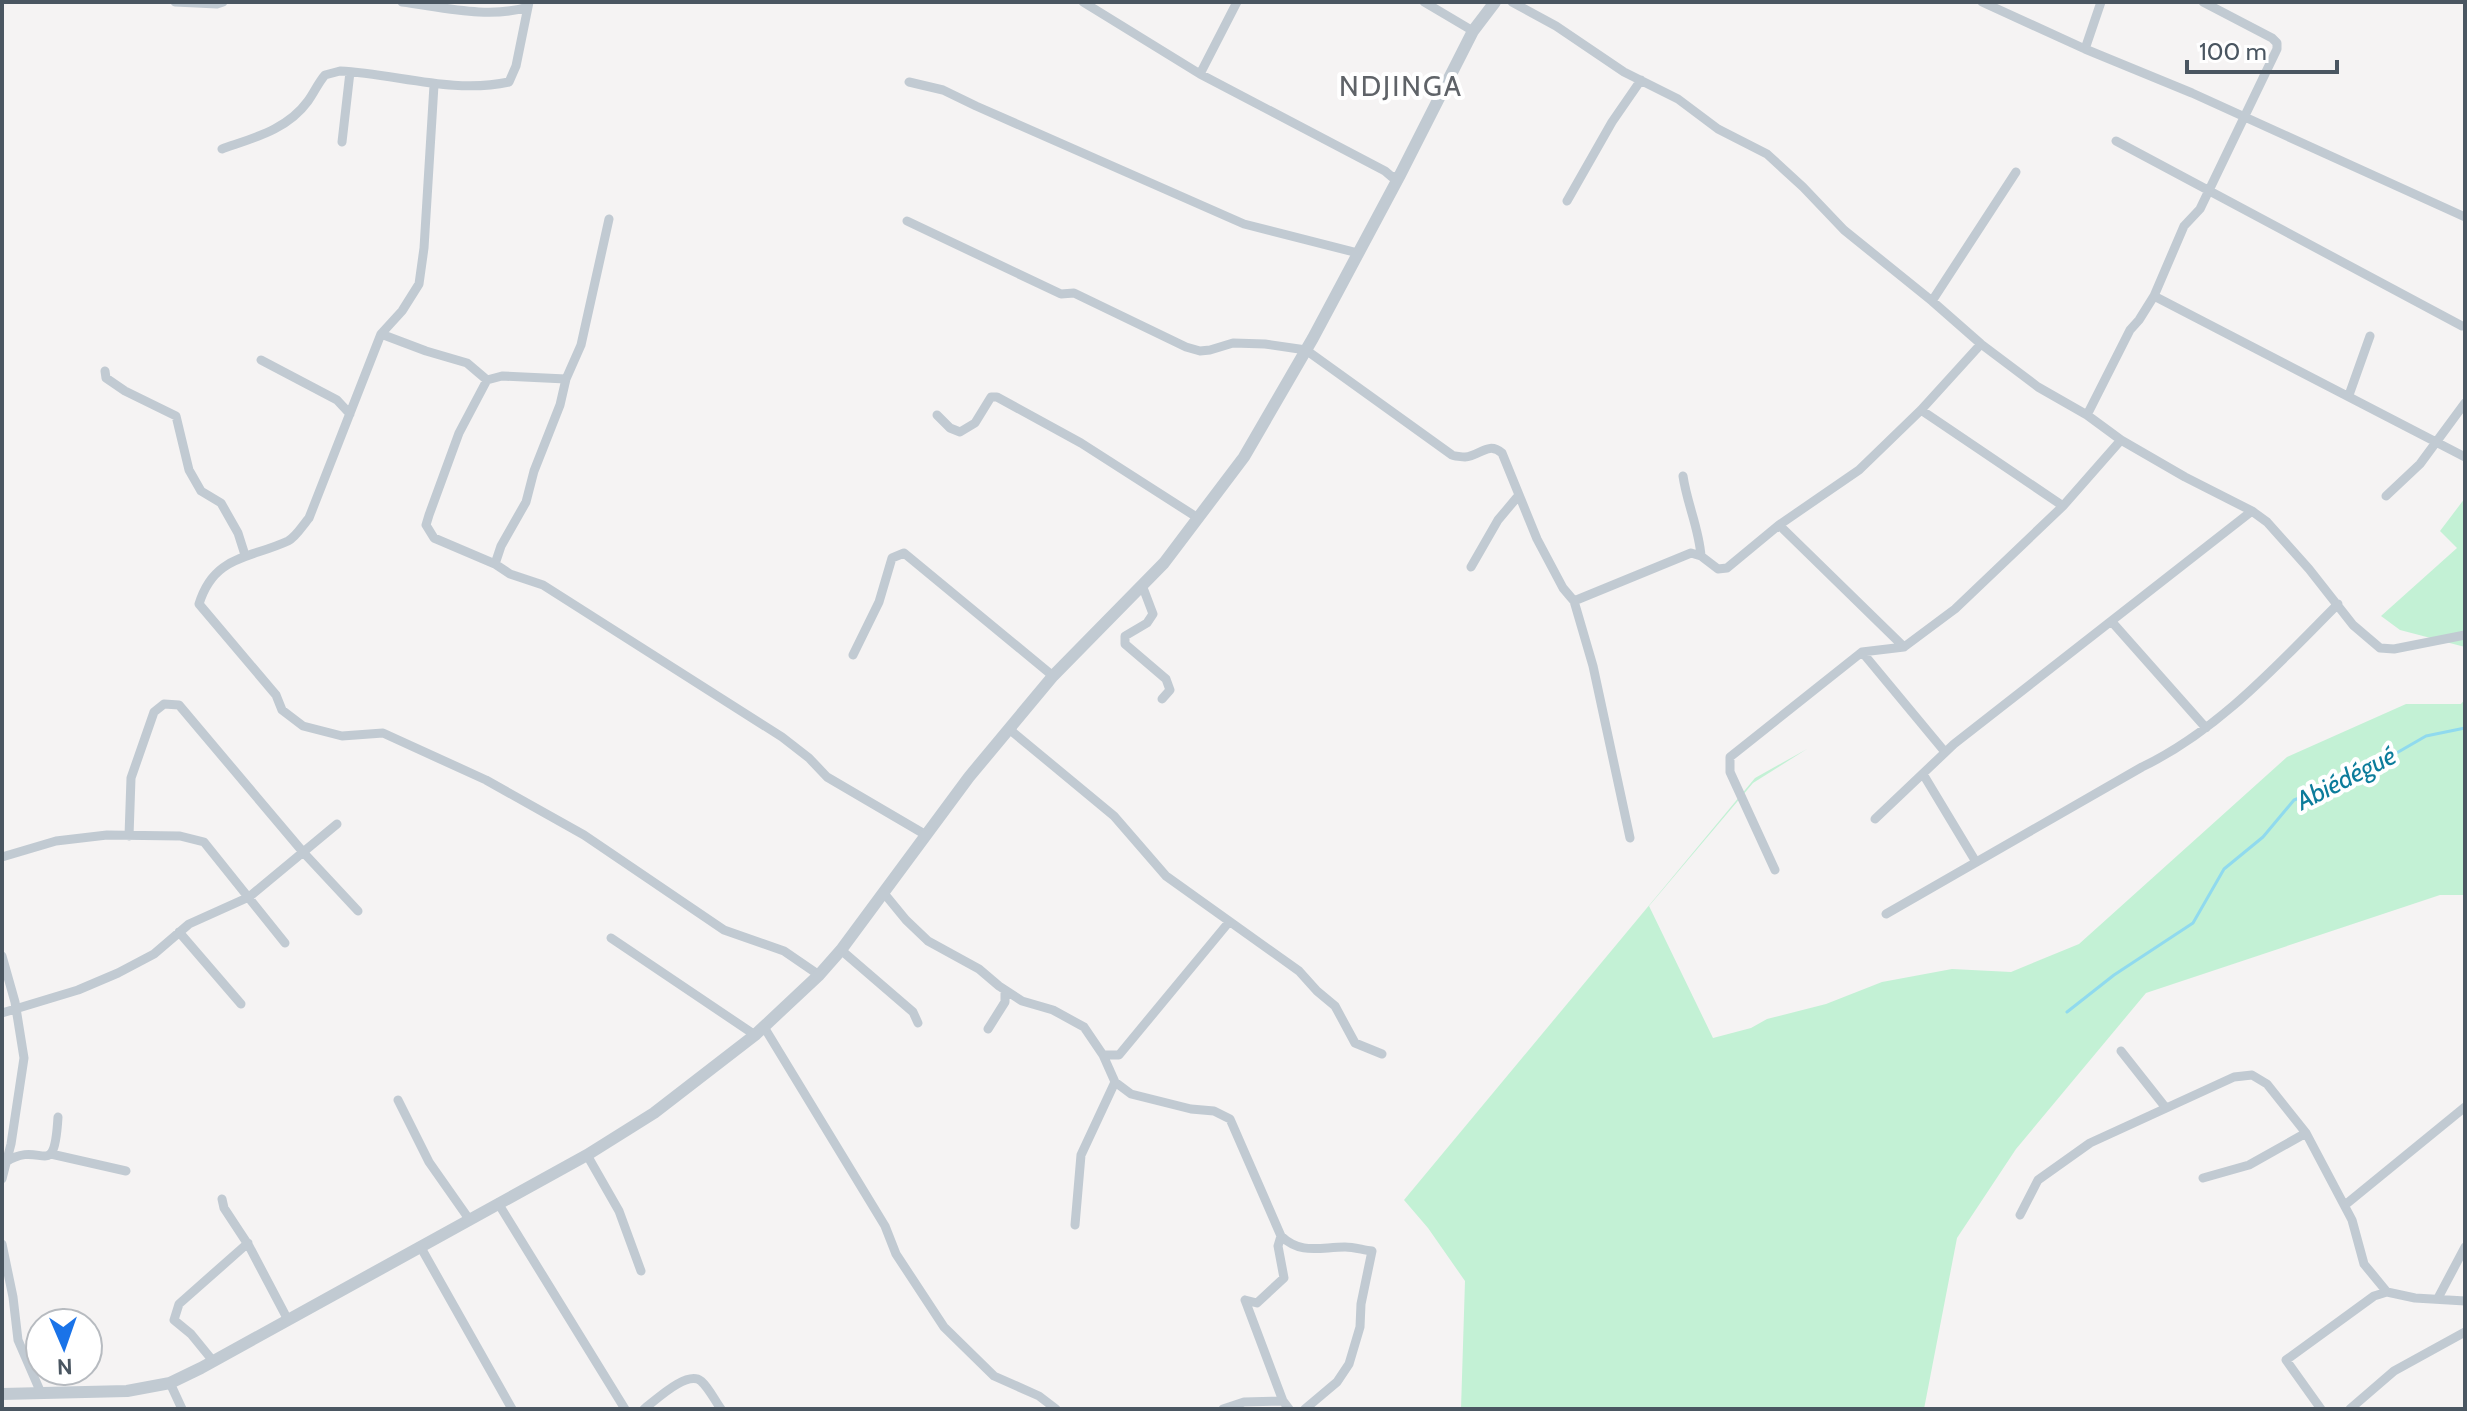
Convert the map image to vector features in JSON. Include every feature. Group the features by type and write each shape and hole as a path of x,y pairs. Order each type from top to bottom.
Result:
{"street":[{"path":"175,2 223,2"},
{"path":"402,2 466,11 512,12 528,5"},
{"path":"1083,2 1200,74 1392,177 1399,176"},
{"path":"1200,74 1237,2"},
{"path":"1424,2 1473,31"},
{"path":"2,1393 127,1391 170,1383 587,1155 654,1113 760,1031 841,950 969,777 1053,676 1164,563 1244,457 1306,350 1473,31 1495,2"},
{"path":"1512,2 1556,26 1613,65 1678,99 1718,129 1767,154 1844,230 1981,344 2038,387 2087,415 2121,440 2267,522 2353,625 2380,648 2394,649 2465,635"},
{"path":"1982,2 2465,217"},
{"path":"2085,49 2101,2"},
{"path":"2087,415 2130,330 2154,296 2184,226 2200,209 2277,49 2277,43 2272,38 2203,2"},
{"path":"222,149 271,132 292,118 325,75 340,71 434,85 492,86 509,82 516,66 528,5"},
{"path":"342,142 350,72"},
{"path":"1567,201 1612,122 1641,80"},
{"path":"909,82 943,90 1244,224 1358,253"},
{"path":"434,85 419,284 402,311 381,334 309,518 291,540 245,555 212,576 199,604 276,695 282,710 303,726 342,736 383,733 486,780 584,835 724,930 784,951 819,975"},
{"path":"2116,141 2462,326"},
{"path":"1932,301 2016,172"},
{"path":"495,564 501,546 526,502 566,379 581,345 609,219"},
{"path":"907,221 1061,294 1074,293 1186,347 1200,351 1233,343 1249,343 1306,350 1452,455 1464,457 1490,447 1497,448 1502,453 1537,539 1563,588 1574,601 1593,666 1630,838"},
{"path":"2154,296 2465,457"},
{"path":"381,334 467,363 487,380"},
{"path":"2349,395 2370,336"},
{"path":"1574,601 1691,553 1701,556 1718,569 1727,568 1779,525 1859,470 1921,410 1981,344"},
{"path":"261,360 337,400 350,414"},
{"path":"105,371 106,378 125,391 176,416 189,470 201,491 221,503 238,533 245,555"},
{"path":"566,379 502,376 487,380 459,433 426,525 434,538 495,564 510,574 543,585 782,737 827,777 926,835"},
{"path":"937,415 950,428 960,432 975,423 991,397 997,397 1081,443 1198,518"},
{"path":"2386,496 2420,464 2465,403"},
{"path":"1921,410 2063,506"},
{"path":"1775,870 1730,772 1730,757 1862,652 1904,647 1955,609 2063,506 2121,440"},
{"path":"1683,476 1700,540 1701,556"},
{"path":"1471,567 1498,520 1519,495"},
{"path":"1875,819 1945,752 2252,511"},
{"path":"1779,525 1904,647"},
{"path":"853,655 879,602 892,558 904,553 1053,676"},
{"path":"1142,585 1153,614 1147,623 1125,636 1125,644 1166,679 1170,690 1162,699"},
{"path":"1886,914 2173,752 2245,696 2338,604"},
{"path":"2112,622 2206,728"},
{"path":"1862,652 1945,752"},
{"path":"129,836 131,778 154,712 164,704 179,705 303,852 358,911"},
{"path":"1009,729 1114,816 1166,876 1299,971 1335,1006 1355,1043 1382,1054"},
{"path":"1923,774 1976,862"},
{"path":"2,1013 78,990 154,954 189,924 249,897 337,824"},
{"path":"2,857 56,841 107,835 180,836 204,842 285,943"},
{"path":"883,892 928,941 979,969 1022,1001 1053,1010 1084,1027 1103,1055 1115,1082 1131,1094 1191,1109 1214,1111 1230,1119 1281,1236 1292,1246 1314,1249 1349,1247 1372,1251 1361,1304 1360,1327 1349,1364 1337,1382 1305,1409"},
{"path":"1103,1055 1119,1055 1229,922"},
{"path":"179,932 241,1004"},
{"path":"611,938 760,1031 885,1226 896,1254 944,1327 994,1376 1039,1396 1056,1409"},
{"path":"841,950 913,1012 918,1023"},
{"path":"2,956 24,1058 2,1179"},
{"path":"988,1029 1005,1002 1005,990"},
{"path":"2121,1051 2166,1108"},
{"path":"2020,1215 2038,1180 2090,1143 2234,1077 2252,1075 2267,1084 2306,1133 2345,1205 2358,1236 2364,1264 2387,1292"},
{"path":"1075,1225 1081,1155 1115,1082"},
{"path":"398,1100 429,1162 469,1219"},
{"path":"2345,1205 2465,1107"},
{"path":"6,1162 24,1154 41,1157 51,1154 57,1148 58,1117"},
{"path":"2203,1178 2249,1165 2306,1133"},
{"path":"51,1154 126,1171"},
{"path":"587,1155 619,1211 641,1271"},
{"path":"222,1199 224,1208 248,1243 288,1320"},
{"path":"498,1203 625,1409"},
{"path":"1223,1409 1244,1402 1288,1407 1245,1300 1257,1303 1284,1278 1278,1246 1281,1236"},
{"path":"213,1361 191,1334 174,1320 179,1304 248,1243"},
{"path":"2,1244 18,1340 41,1393"},
{"path":"420,1246 512,1409"},
{"path":"2438,1298 2465,1247"},
{"path":"2321,1409 2286,1360 2374,1296 2387,1292 2405,1297 2465,1301"},
{"path":"2350,1409 2394,1371 2465,1332"},
{"path":"644,1409 684,1379 695,1378 702,1382 721,1409"},
{"path":"170,1383 182,1409"}],"green space":[{"path":"2465,498 2465,647 2400,630 2381,616 2457,548 2440,531"},
{"path":"2465,699 2465,895 2440,895 2146,993 2016,1149 1957,1238 1924,1409 1461,1409 1465,1281 1404,1200 1755,778 1807,749 1753,783 1649,906 1713,1038 1751,1028 1767,1019 1826,1004 1882,982 1952,969 2011,972 2079,944 2287,757 2406,704 2461,704"}],"waterway":[{"name":"Abiédégué","path":"2067,1012 2114,975 2193,923 2224,869 2263,837 2294,800 2355,777 2426,736 2465,728"}],"district":[{"name":"NDJINGA","path":"1401,86"}]}
